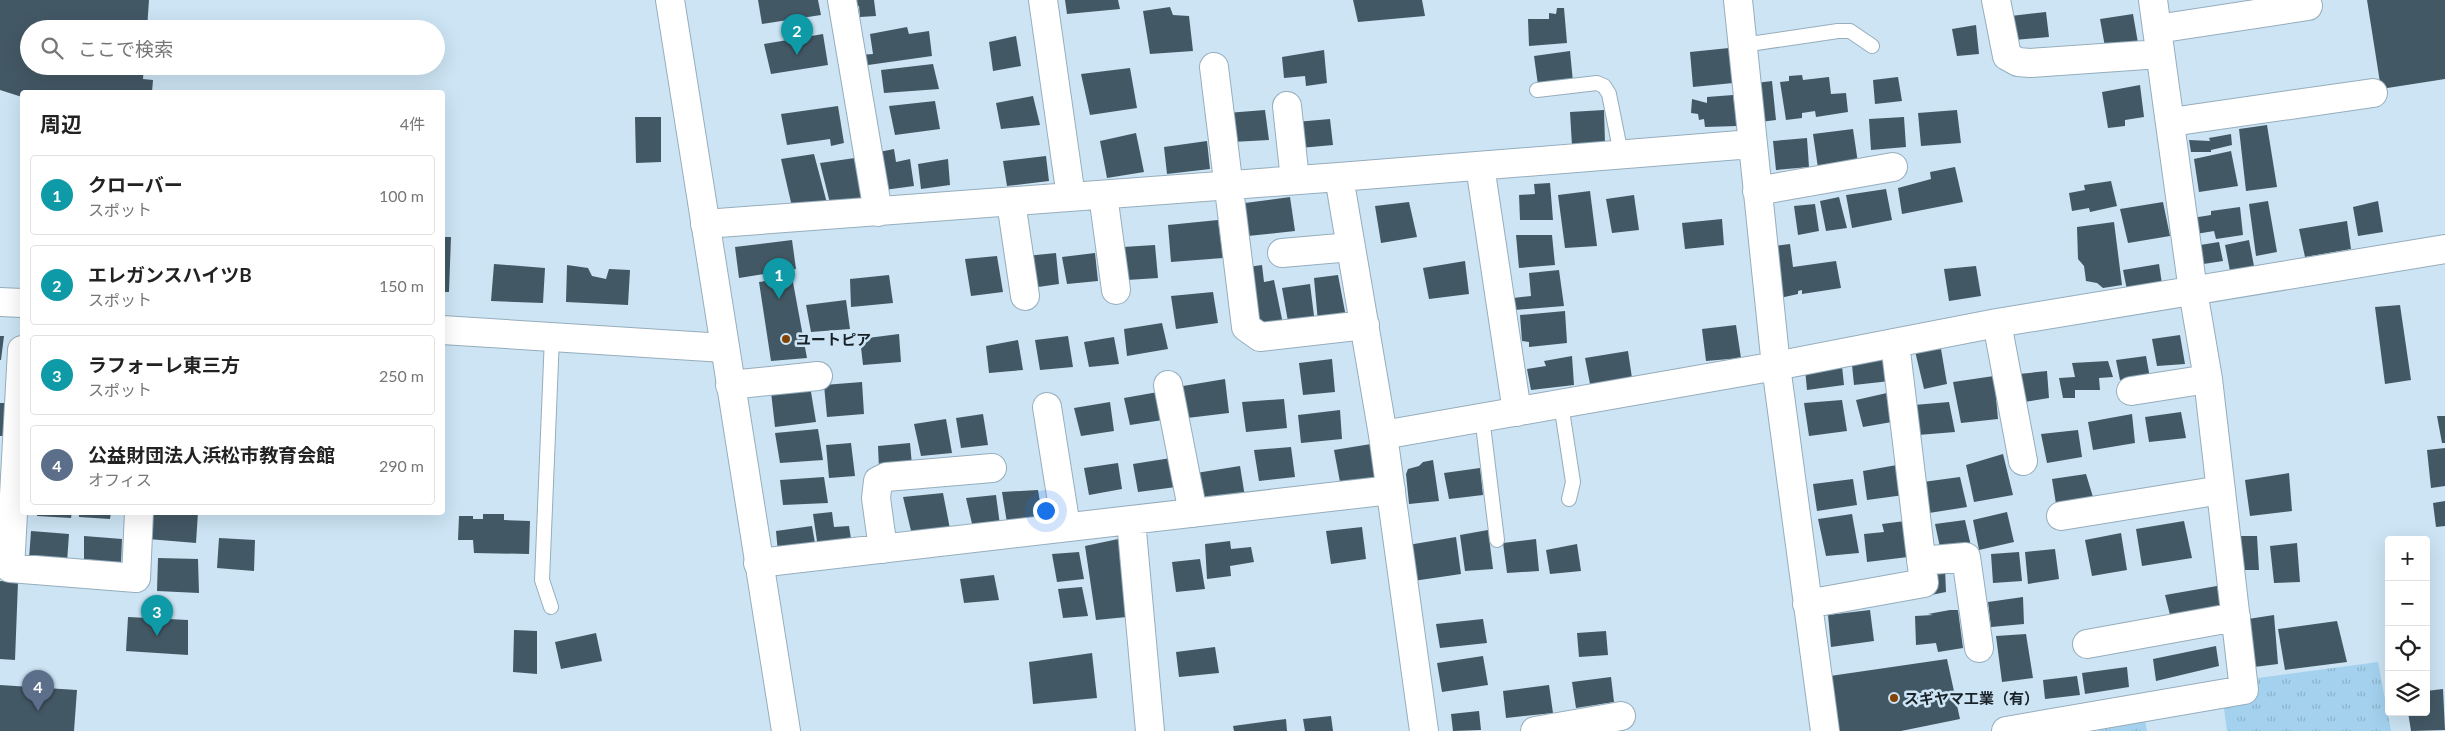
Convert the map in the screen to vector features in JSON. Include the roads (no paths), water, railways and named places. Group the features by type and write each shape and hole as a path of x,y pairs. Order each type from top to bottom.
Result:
{"street":[{"path":"670,0 786,731"},
{"path":"842,0 878,212"},
{"path":"1042,0 1071,198"},
{"path":"1738,0 1776,366 1825,731"},
{"path":"1996,0 2007,56 2018,62 2030,63 2158,42 2308,6"},
{"path":"2006,731 2244,690 2208,379 2193,291 2153,0"},
{"path":"1214,67 1246,327 1260,337 1364,325"},
{"path":"2170,122 2373,93"},
{"path":"1287,106 1295,180"},
{"path":"705,224 1071,198 1752,144"},
{"path":"1480,166 1517,412"},
{"path":"1757,191 1892,166"},
{"path":"1339,177 1383,435 1424,731"},
{"path":"1103,195 1116,290"},
{"path":"1011,202 1025,296"},
{"path":"1282,254 1351,247"},
{"path":"1383,435 1776,366 1997,323 2445,249"},
{"path":"0,302 20,303"},
{"path":"1997,323 2023,461"},
{"path":"445,330 724,348"},
{"path":"1807,604 1924,582 1895,343"},
{"path":"730,386 818,376"},
{"path":"2131,391 2208,379"},
{"path":"1168,385 1193,513"},
{"path":"20,386 10,568 136,578 139,515"},
{"path":"1047,407 1066,527"},
{"path":"883,549 876,498 878,481 886,478 992,468"},
{"path":"758,563 1391,490"},
{"path":"2061,516 2221,490"},
{"path":"1131,520 1150,731"},
{"path":"1921,561 1966,557 1979,648"},
{"path":"2087,644 2236,617"},
{"path":"1535,731 1621,716"}],"lane":[{"path":"1743,45 1838,31 1850,31 1872,46"},
{"path":"1537,90 1597,83 1604,86 1609,94 1621,154"},
{"path":"551,607 542,580 552,337"},
{"path":"1561,404 1573,482 1569,499"},
{"path":"1482,418 1497,540"}],"place":[{"name":"エレガンスハイツB","path":"797,55"},
{"name":"クローバー","path":"779,299"},
{"name":"ユートピア","path":"786,339"},
{"name":"ラフォーレ東三方","path":"157,636"},
{"name":"スギヤマ工業（有）","path":"1894,698"},
{"name":"公益財団法人浜松市教育会館","path":"38,711"}]}
